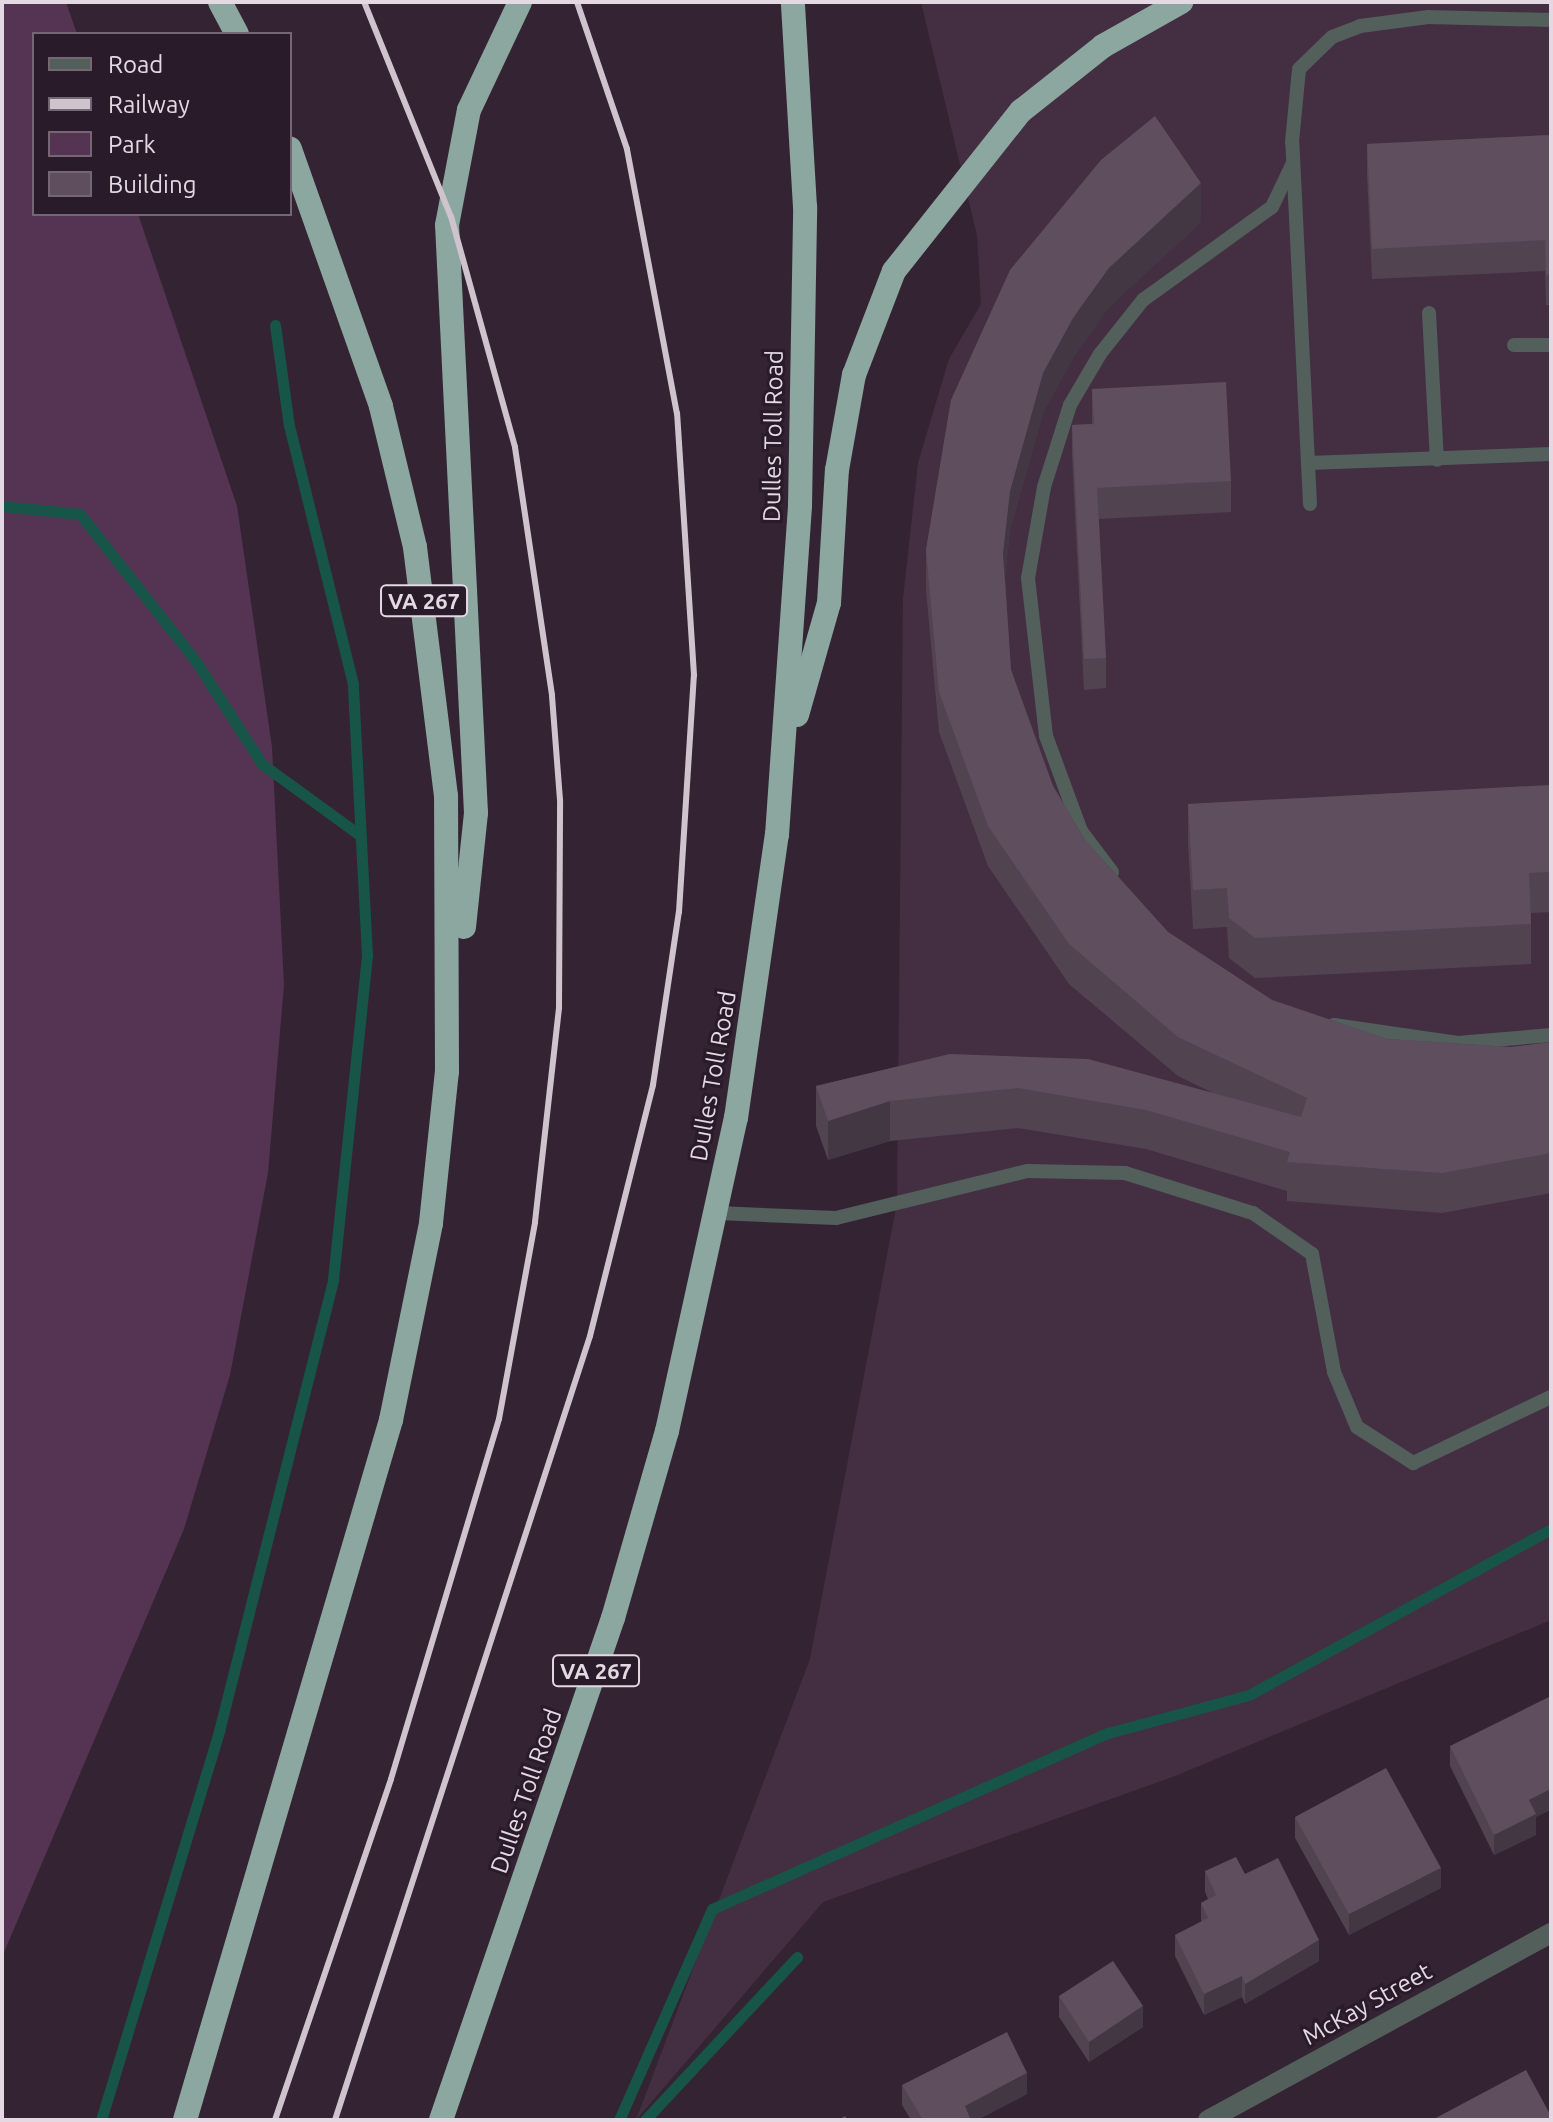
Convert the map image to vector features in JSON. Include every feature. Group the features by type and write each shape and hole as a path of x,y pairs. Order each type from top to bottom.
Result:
{"highway":[{"path":"220,2 236,32"},
{"path":"447,1072 476,813 447,225 469,110 520,2"},
{"name":"Dulles Toll Road","path":"441,2120 613,1618 717,1213 752,1015 785,759 803,412 805,207 793,2"},
{"path":"785,759 829,603 837,470 854,375 894,271 1021,111 1103,46 1181,2"},
{"name":"VA 267","path":"185,2120 391,1420 431,1223 447,1072 446,796 415,547 381,406 292,155"}],"street":[{"name":"McKay Street","path":"1208,2120 1551,1933"}],"lane":[{"path":"1310,504 1293,163 1299,69 1332,37 1428,17 1551,20"},
{"path":"1127,891 1081,831 1046,736 1028,578 1044,487 1070,405 1100,354 1143,300 1272,207 1293,163"},
{"path":"1429,313 1437,460"},
{"path":"1514,345 1551,345"},
{"path":"1308,463 1551,454"},
{"path":"1311,1021 1458,1043 1551,1035"},
{"path":"717,1213 836,1218 1028,1171 1125,1173 1253,1213 1312,1254 1334,1372 1357,1427 1413,1463 1551,1397"}],"shaded area":[{"path":"921,2 1551,2 1551,1620 1175,1776 823,1902 636,2120 810,1659 897,1203 903,599 918,463 949,359 981,304 977,235"}],"green space":[{"path":"2,2 66,2 76,32 32,32 32,216 139,216 237,506 272,747 284,985 268,1173 230,1375 184,1529 2,1957"}],"building":[{"path":"1155,116 1201,183 1109,268 1073,318 1043,373 1010,491 1003,553 1011,670 1053,786 1085,840 1168,932 1272,1000 1387,1039 1511,1047 1551,1042 1551,1153 1442,1173 1287,1162 1290,1152 1146,1110 1018,1088 890,1101 828,1121 816,1086 950,1054 1088,1059 1301,1117 1307,1098 1178,1037 1069,944 988,826 939,692 926,550 951,400 1010,270 1101,160"},
{"path":"1551,135 1551,274 1546,275 1545,240 1372,249 1367,144"},
{"path":"1226,382 1231,481 1097,488 1106,658 1084,659 1072,425 1094,424 1092,389"},
{"path":"1551,785 1551,872 1529,873 1531,924 1255,938 1229,918 1227,888 1193,890 1188,804"},
{"path":"1551,1696 1551,1789 1529,1800 1536,1814 1494,1835 1450,1746"},
{"path":"1386,1768 1441,1868 1349,1914 1295,1817"},
{"path":"1236,1857 1245,1874 1278,1858 1319,1940 1245,1984 1242,1976 1204,1994 1175,1935 1208,1918 1201,1903 1216,1895 1205,1871"},
{"path":"1113,1961 1143,2006 1089,2042 1059,1996"},
{"path":"1007,2032 1027,2073 965,2106 970,2118 923,2120 902,2085"},
{"path":"1526,2070 1551,2120 1432,2120"}],"waterway":[{"path":"101,2120 219,1731 333,1279 367,955 353,684 289,426 275,325"},
{"path":"2,506 80,514 195,660 262,764 361,836"},
{"path":"619,2120 712,1909 1108,1733 1249,1695 1551,1529"},
{"path":"645,2120 797,1957"}],"railway":[{"path":"275,2120 391,1779 499,1419 535,1222 559,1008 560,800 552,695 515,447 451,217 364,2"},
{"path":"335,2120 590,1336 653,1085 679,912 694,675 677,414 627,149 577,2"}]}
